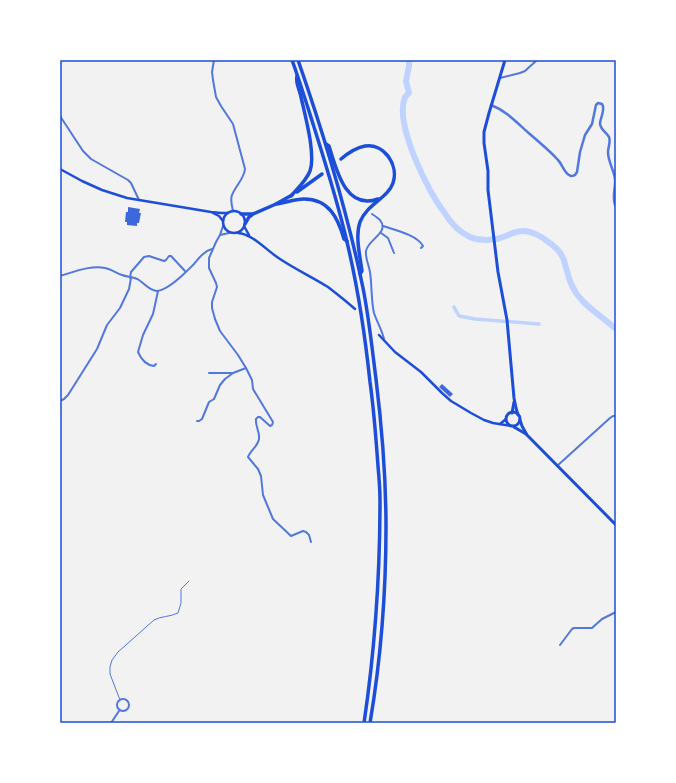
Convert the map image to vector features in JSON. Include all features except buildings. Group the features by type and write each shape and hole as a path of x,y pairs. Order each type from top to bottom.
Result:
{"highway":[{"path":"292,60 329,176 347,241 365,341 375,425 380,498 377,609 364,723"},
{"path":"298,60 325,144 360,274 370,332 378,394 386,527 383,612 379,661 370,723"},
{"path":"291,196 306,180 312,159 312,152 301,97 296,80 298,75"},
{"path":"325,144 328,146 345,189 350,194 360,200 375,200 388,192 392,186 395,176 393,164 390,157 380,149 367,146 355,149 341,159"},
{"path":"245,225 249,217 253,214 291,196 322,174"},
{"path":"360,274 362,271 358,231 360,222 369,208 382,196"},
{"path":"276,204 304,199 321,203 334,214 339,222 344,239 347,241"},
{"path":"241,214 253,214"}],"main road":[{"path":"505,60 486,122 484,138 488,171 488,190 498,272 508,323 516,408 522,426 528,435 616,525"},
{"path":"60,169 102,190 127,198 221,214 233,211 238,212 244,218 245,225 251,237"},
{"path":"211,212 219,216 223,221"},
{"path":"228,213 224,216 223,221 223,226 226,230 234,234 244,233 251,237 280,260 328,288 348,302 355,309"},
{"path":"238,233 245,225"},
{"path":"379,335 395,352 421,372 451,401 463,409 484,420 499,424 512,426 518,424 520,420"},
{"path":"499,424 506,419 508,414 512,412 514,398"},
{"path":"512,412 518,415"},
{"path":"506,419 508,424 528,435"}],"street":[{"path":"214,60 212,80 216,97 234,124 245,169 244,175 231,198 233,211"},
{"path":"500,78 525,71 537,60"},
{"path":"491,105 499,108 529,133 557,159 567,173 572,176 577,172 580,152 592,124 596,105 598,103 602,104 604,108 601,118 601,125 609,139 608,154 615,178 613,200 616,207"},
{"path":"60,116 83,151 91,159 128,180 139,200"},
{"path":"372,214 383,226 415,239 422,244 423,246 421,248"},
{"path":"223,226 209,258 209,268 217,286 212,302 215,320 219,329 246,368 252,380 253,389 273,422 272,425 268,426 260,418 258,417 256,419 259,439 258,443 248,457 254,463 261,476 264,499 273,519 291,536 306,532 309,535 311,542"},
{"path":"383,226 381,233 370,244 366,251 370,272 374,312 384,340"},
{"path":"220,235 229,232"},
{"path":"381,233 388,238 394,253"},
{"path":"60,276 98,267 109,269 131,278 135,278 151,289 158,291 170,285 202,254 207,250 212,249"},
{"path":"60,401 68,395 88,365 97,349 107,325 120,308 126,297 129,289 131,272 144,257 149,256 164,261 171,256 185,272"},
{"path":"156,364 154,366 148,364 142,359 138,352 143,335 153,314 158,291"},
{"path":"197,421 198,422 202,419 209,402 214,399 220,384 233,373 246,368"},
{"path":"210,373 233,373"},
{"path":"557,466 610,418 616,416"},
{"path":"560,645 574,628 592,628 602,619 616,612"},
{"path":"124,699 129,705 128,708 125,711 120,710 118,709 117,705 118,701 124,699"},
{"path":"111,723 120,710"}],"lane":[{"path":"120,700 110,674 112,660 118,652 154,620 178,613 181,603 181,589 189,581"}],"waterway":[{"path":"409,60 406,81 409,93 405,97 403,109 404,123 408,140 422,174 437,202 449,219 462,232 470,237 478,239 495,239 520,231 526,231 542,237 554,246 561,254 575,292 588,306 616,329"},
{"path":"454,307 459,316 475,319 539,324"}]}
